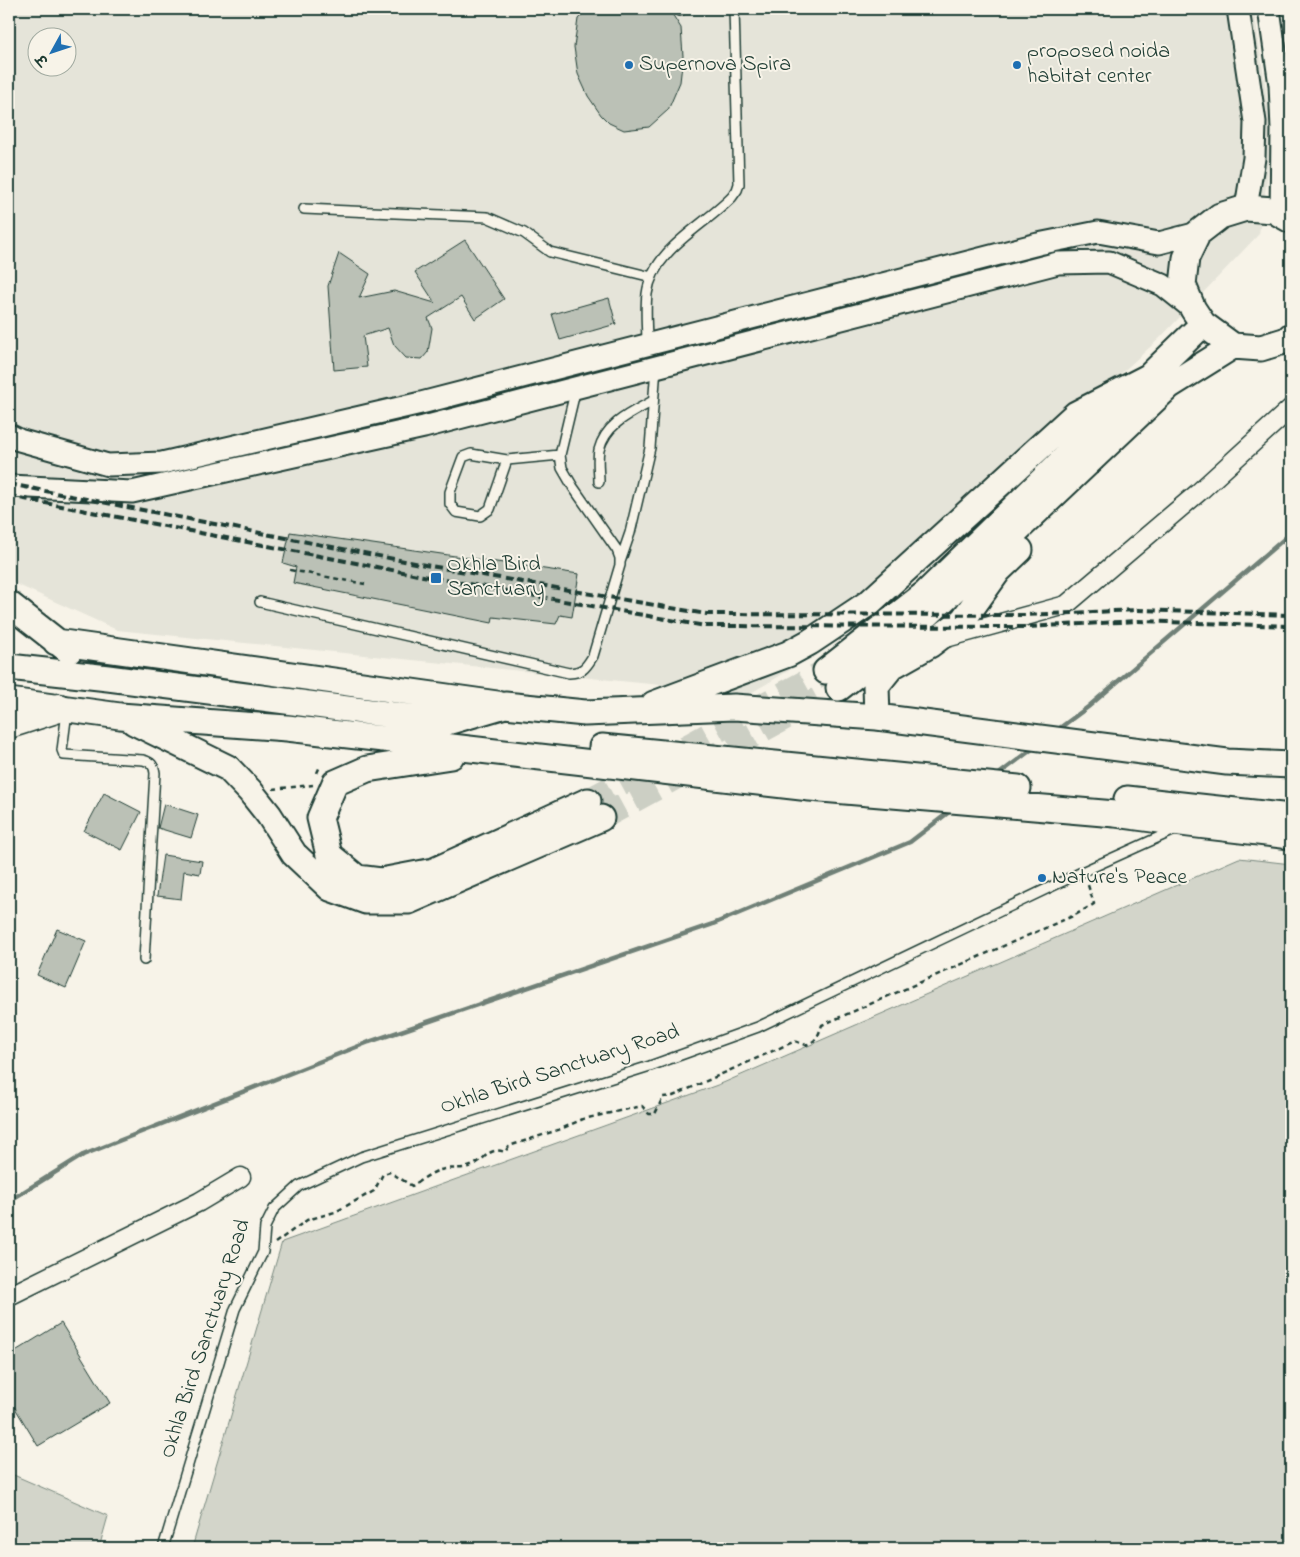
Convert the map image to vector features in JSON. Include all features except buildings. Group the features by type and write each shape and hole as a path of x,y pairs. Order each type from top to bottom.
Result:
{"highway":[{"path":"10,717 63,709"}],"main road":[{"path":"1233,346 1198,316 1183,285 1186,258 1198,233 1220,216 1246,208 1273,210 1286,217"},
{"path":"877,717 876,686 892,666 937,640 962,620 998,571 1122,451 1159,381 1198,316"},
{"path":"634,712 788,654 810,642 870,602 1076,414 1159,381 1233,346 1261,348 1287,340 1291,336"},
{"path":"832,680 1159,381"},
{"path":"9,604 56,642 108,678"},
{"path":"56,642 504,705 585,713 734,707 877,717 1227,762 1291,765"},
{"path":"9,667 447,722 504,705"},
{"path":"63,709 120,716 287,728 528,756 562,743 813,778 1115,806 1291,817"},
{"path":"120,716 228,768 269,815 294,854 330,888 366,901 409,901 594,809 434,871 381,881 357,878 329,854 320,818 335,783 367,769 483,751"},
{"path":"1115,806 1188,824 1291,836"}],"street":[{"path":"1238,9 1255,122 1254,158 1246,208"},
{"path":"1269,9 1280,85 1286,217"},
{"path":"9,435 19,440 108,465 162,463 422,403 1038,244 1098,232 1159,243 1198,233"},
{"path":"9,486 132,492 424,427 1058,263 1109,262 1163,285 1198,316"},
{"path":"937,640 1066,605 1198,492 1291,408"},
{"name":"Okhla Bird Sanctuary Road","path":"9,1296 199,1202 241,1178"}],"lane":[{"path":"647,345 647,295 652,277 662,259 672,248 724,206 737,190 739,184 734,9"},
{"path":"304,209 487,217 524,233 550,252 652,277"},
{"path":"260,602 569,673 580,672 594,656 630,533 650,448 656,367"},
{"path":"576,387 560,455 562,468 617,550 620,565"},
{"path":"599,482 599,451 610,429 620,419 653,401"},
{"path":"507,460 490,509 480,516 456,512 450,504 450,492 463,457 471,454 507,460 560,455"},
{"path":"63,709 62,750 64,755 143,760 152,764 154,768 155,783 144,960"},
{"name":"Okhla Bird Sanctuary Road","path":"162,1548 235,1309 263,1252 265,1227 274,1209 299,1186 361,1156 650,1066 758,1027 1084,871 1188,824"}],"path":[{"path":"290,570 365,584"},
{"path":"250,791 313,784 320,766"},
{"path":"263,1252 307,1220 334,1212 374,1191 383,1174 390,1172 412,1186 439,1170 470,1167 481,1161 490,1152 498,1150 505,1152 510,1146 561,1129 583,1119 642,1106 649,1114 655,1114 663,1096 673,1096 795,1040 806,1045 817,1039 822,1025 1075,915 1094,904 1084,871"}],"shaded area":[{"path":"9,9 1254,9 1273,139 1259,234 1160,338 805,661 749,694 117,630 14,583 9,577"},
{"path":"1239,858 1291,864 1291,1548 192,1548 282,1242 723,1083"},
{"path":"9,1473 108,1516 99,1548 9,1548"}],"waterway":[{"path":"1057,730 1088,707 1291,533"},
{"path":"995,777 1035,747"},
{"path":"9,1201 83,1155 369,1042 713,924 910,842 953,809"}],"tunnel":[{"path":"588,801 826,671"},
{"path":"601,818 839,688"}],"railway":[{"path":"9,484 425,565 706,614 1026,615 1138,610 1291,615"},
{"path":"9,496 423,576 705,626 1027,627 1138,621 1291,626"}],"place":[{"name":"Supernova Spira","path":"629,65"},
{"name":"proposed noida habitat center","path":"1017,65"},
{"name":"Okhla Bird Sanctuary","path":"436,578"},
{"name":"Nature's Peace","path":"1042,878"}]}
